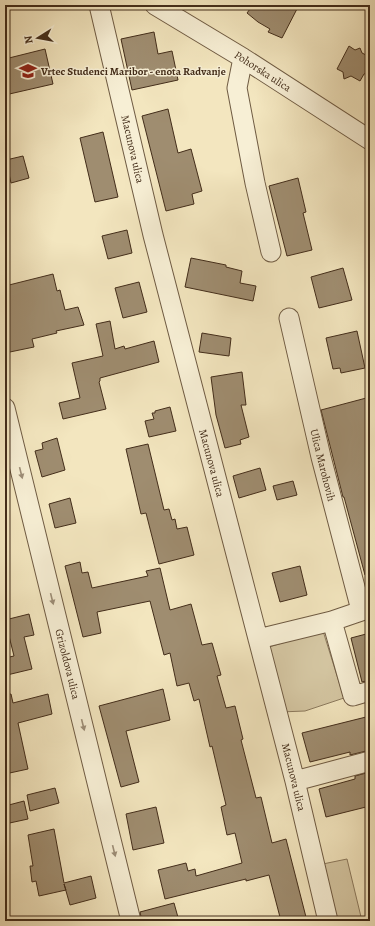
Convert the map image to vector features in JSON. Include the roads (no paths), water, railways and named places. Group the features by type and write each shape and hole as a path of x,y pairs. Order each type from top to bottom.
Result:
{"street":[{"name":"Macunova ulica","path":"99,5 152,235 295,781 328,921"},
{"name":"Pohorska ulica","path":"155,5 243,58 370,140"},
{"path":"243,58 237,88 271,252"},
{"name":"Ulica Marohovih","path":"258,640 332,621 366,609 321,457 289,318"},
{"name":"Grizoldova ulica","path":"5,408 131,921"},
{"path":"332,621 353,696 370,691"},
{"path":"295,781 370,761"}],"place":[{"name":"Vrtec Studenci Maribor - enota Radvanje","path":"28,71"}]}
